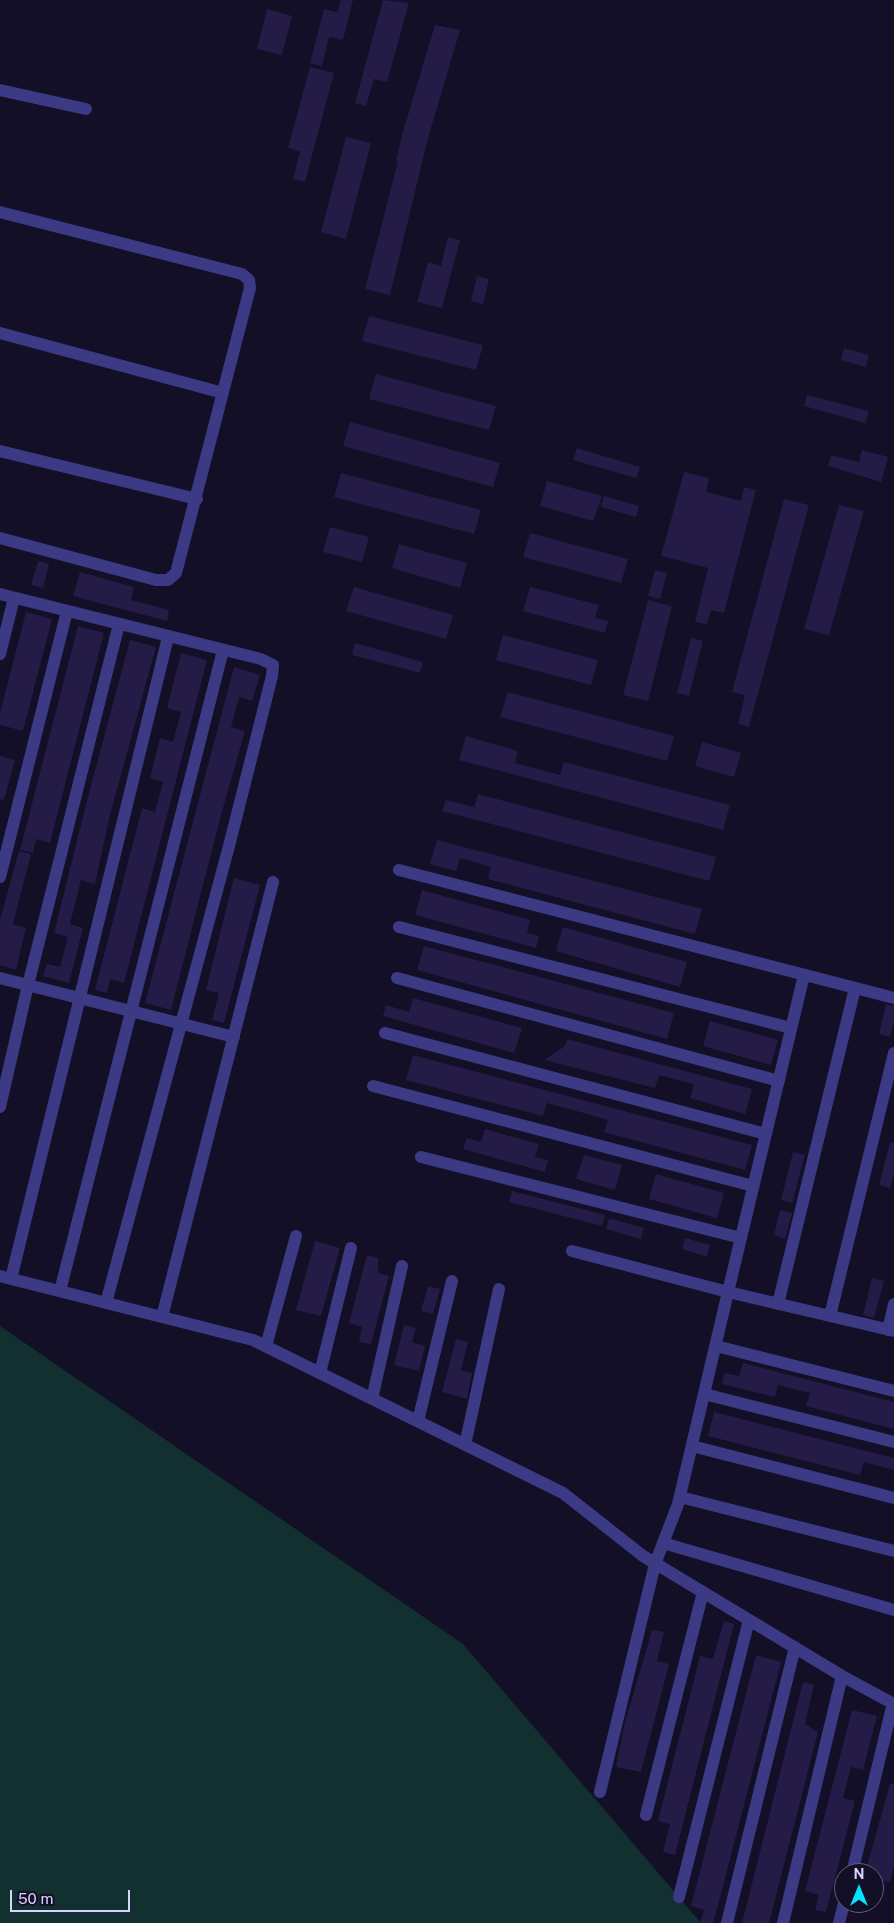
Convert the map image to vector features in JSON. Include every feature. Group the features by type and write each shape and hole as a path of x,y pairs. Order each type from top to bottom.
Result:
{"street":[{"path":"0,90 86,110"},
{"path":"0,212 242,274 249,280 250,288 197,499 176,573 168,580 156,580 0,538"},
{"path":"0,334 223,393"},
{"path":"0,451 197,499"},
{"path":"0,594 261,659 273,665 272,676 182,1024 106,1303"},
{"path":"0,651 14,598"},
{"path":"0,877 67,611"},
{"path":"0,1107 28,985 119,624"},
{"path":"168,637 80,998 5,1277 253,1340 266,1346 563,1493 655,1564 842,1676 894,1704 854,1863"},
{"path":"60,1291 223,650"},
{"path":"399,870 894,998"},
{"path":"162,1317 272,882"},
{"path":"399,927 791,1028"},
{"path":"600,1792 655,1564 680,1497 804,975"},
{"path":"0,978 234,1037"},
{"path":"397,978 779,1081"},
{"path":"778,1304 855,988"},
{"path":"385,1034 766,1134"},
{"path":"830,1316 894,1053"},
{"path":"373,1086 753,1186"},
{"path":"421,1157 741,1238"},
{"path":"266,1346 296,1236"},
{"path":"320,1373 351,1248"},
{"path":"572,1251 728,1292 891,1331 894,1304"},
{"path":"372,1398 402,1266"},
{"path":"418,1421 452,1281"},
{"path":"465,1445 499,1289"},
{"path":"716,1346 894,1391"},
{"path":"704,1394 894,1442"},
{"path":"692,1446 894,1498"},
{"path":"680,1497 894,1551"},
{"path":"663,1543 894,1610"},
{"path":"646,1815 703,1592"},
{"path":"680,1897 749,1620"},
{"path":"727,1923 795,1647"},
{"path":"783,1923 842,1676"}],"green space":[{"path":"0,1326 463,1644 701,1923 0,1923"}],"building":[{"path":"341,0 353,0 343,40 329,37 322,66 310,63 324,9 337,12"},
{"path":"383,0 409,3 387,82 374,79 366,106 355,103"},
{"path":"267,9 292,16 282,55 257,49"},
{"path":"435,25 460,30 428,138 390,295 365,289 398,161 396,161 402,135"},
{"path":"310,67 334,73 305,182 293,179 300,151 288,148"},
{"path":"346,137 371,143 346,239 321,232"},
{"path":"448,237 460,240 442,308 417,302 428,262 441,266"},
{"path":"477,276 489,279 483,304 471,301"},
{"path":"369,316 483,345 476,370 362,341"},
{"path":"844,348 869,355 866,367 841,360"},
{"path":"376,374 496,406 489,430 369,399"},
{"path":"807,395 869,411 865,423 804,406"},
{"path":"350,422 500,463 493,487 343,446"},
{"path":"577,448 640,467 636,478 573,460"},
{"path":"862,450 888,457 881,482 828,466 831,455 859,462"},
{"path":"684,472 709,478 706,492 741,501 744,487 756,490 724,613 711,610 707,624 695,622 708,568 661,556"},
{"path":"341,473 481,510 474,534 334,497"},
{"path":"547,481 602,496 593,521 540,506"},
{"path":"604,496 639,506 636,517 601,507"},
{"path":"784,499 809,505 749,727 738,724 745,695 732,692"},
{"path":"839,505 864,511 829,635 804,629"},
{"path":"330,527 369,537 362,562 323,552"},
{"path":"530,533 628,559 621,583 523,557"},
{"path":"399,544 467,563 460,588 392,568"},
{"path":"38,561 49,564 43,588 31,585"},
{"path":"655,570 667,573 660,599 648,596"},
{"path":"80,572 134,587 131,600 169,610 167,621 73,596"},
{"path":"354,587 453,615 446,639 346,611"},
{"path":"530,587 599,605 595,618 608,621 605,633 523,611"},
{"path":"648,600 672,606 648,701 623,695"},
{"path":"26,612 52,619 23,731 0,725 0,713"},
{"path":"78,626 104,633 50,843 36,839 33,853 20,850"},
{"path":"503,635 598,660 591,685 496,660"},
{"path":"691,638 703,641 689,696 677,693"},
{"path":"130,640 156,647 110,815 95,884 81,880 70,924 83,928 69,983 43,976 47,964 60,967 68,937 54,933"},
{"path":"355,643 423,662 420,673 352,655"},
{"path":"181,653 207,660 124,983 110,979 107,993 95,990 142,808 155,812 163,782 150,778 160,738 173,742 181,712 167,708"},
{"path":"234,667 260,675 252,701 239,697 231,727 245,731 221,815 171,1010 145,1003"},
{"path":"508,692 674,736 667,761 500,717"},
{"path":"466,736 518,751 515,763 560,775 564,762 730,805 723,830 459,760"},
{"path":"702,742 741,753 734,777 695,766"},
{"path":"0,756 15,760 4,800 0,799"},
{"path":"478,794 716,857 709,881 442,811 446,800 474,807"},
{"path":"437,840 702,909 695,934 488,879 491,867 460,858 456,871 430,864"},
{"path":"19,851 31,854 13,924 26,928 16,970 0,965 0,920"},
{"path":"234,878 260,885 224,1023 212,1020 219,993 206,990"},
{"path":"422,890 530,920 527,933 539,936 536,948 415,915"},
{"path":"563,927 687,962 680,987 556,951"},
{"path":"424,946 674,1013 667,1039 417,970"},
{"path":"413,998 522,1028 514,1053 383,1016 386,1005 409,1012"},
{"path":"886,1004 894,1006 894,1022 890,1037 879,1034"},
{"path":"710,1021 778,1040 771,1065 703,1046"},
{"path":"567,1039 752,1089 745,1114 690,1098 694,1084 659,1075 655,1088 544,1060 565,1046"},
{"path":"413,1055 752,1145 745,1170 604,1132 608,1120 547,1103 543,1116 406,1080"},
{"path":"485,1129 539,1144 535,1157 548,1160 545,1172 463,1149 467,1138 481,1142"},
{"path":"890,1142 894,1143 894,1173 890,1188 879,1185"},
{"path":"793,1152 805,1155 792,1203 781,1200"},
{"path":"584,1155 622,1165 615,1190 576,1179"},
{"path":"656,1174 724,1193 717,1218 649,1199"},
{"path":"512,1191 605,1215 602,1226 509,1202"},
{"path":"780,1210 792,1213 785,1239 774,1235"},
{"path":"609,1218 644,1228 641,1239 606,1229"},
{"path":"685,1238 710,1245 707,1257 682,1249"},
{"path":"315,1241 340,1248 321,1316 296,1310"},
{"path":"367,1255 378,1258 378,1273 389,1276 371,1344 359,1342 362,1327 349,1323"},
{"path":"872,1278 884,1281 874,1318 863,1315"},
{"path":"428,1286 440,1289 433,1314 421,1311"},
{"path":"404,1325 416,1328 412,1342 425,1346 419,1371 394,1365"},
{"path":"456,1339 468,1342 461,1370 472,1373 467,1399 442,1392"},
{"path":"743,1363 894,1402 894,1429 806,1406 810,1393 778,1385 775,1397 722,1384 724,1373 739,1376"},
{"path":"714,1412 894,1458 894,1470 864,1462 860,1475 708,1436"},
{"path":"724,1621 734,1624 675,1855 663,1852 670,1824 658,1821 700,1656 713,1659"},
{"path":"652,1630 664,1632 657,1661 669,1664 641,1772 616,1767 624,1726"},
{"path":"756,1655 781,1662 713,1923 700,1923 704,1910 691,1906"},
{"path":"803,1682 814,1685 805,1724 818,1732 769,1923 742,1923"},
{"path":"852,1710 877,1716 863,1770 851,1767 843,1798 855,1801 839,1863 834,1863 834,1881 826,1912 815,1910 819,1895 805,1891"},
{"path":"890,1784 894,1784 894,1866 890,1882 884,1881 884,1863 868,1863"}]}
